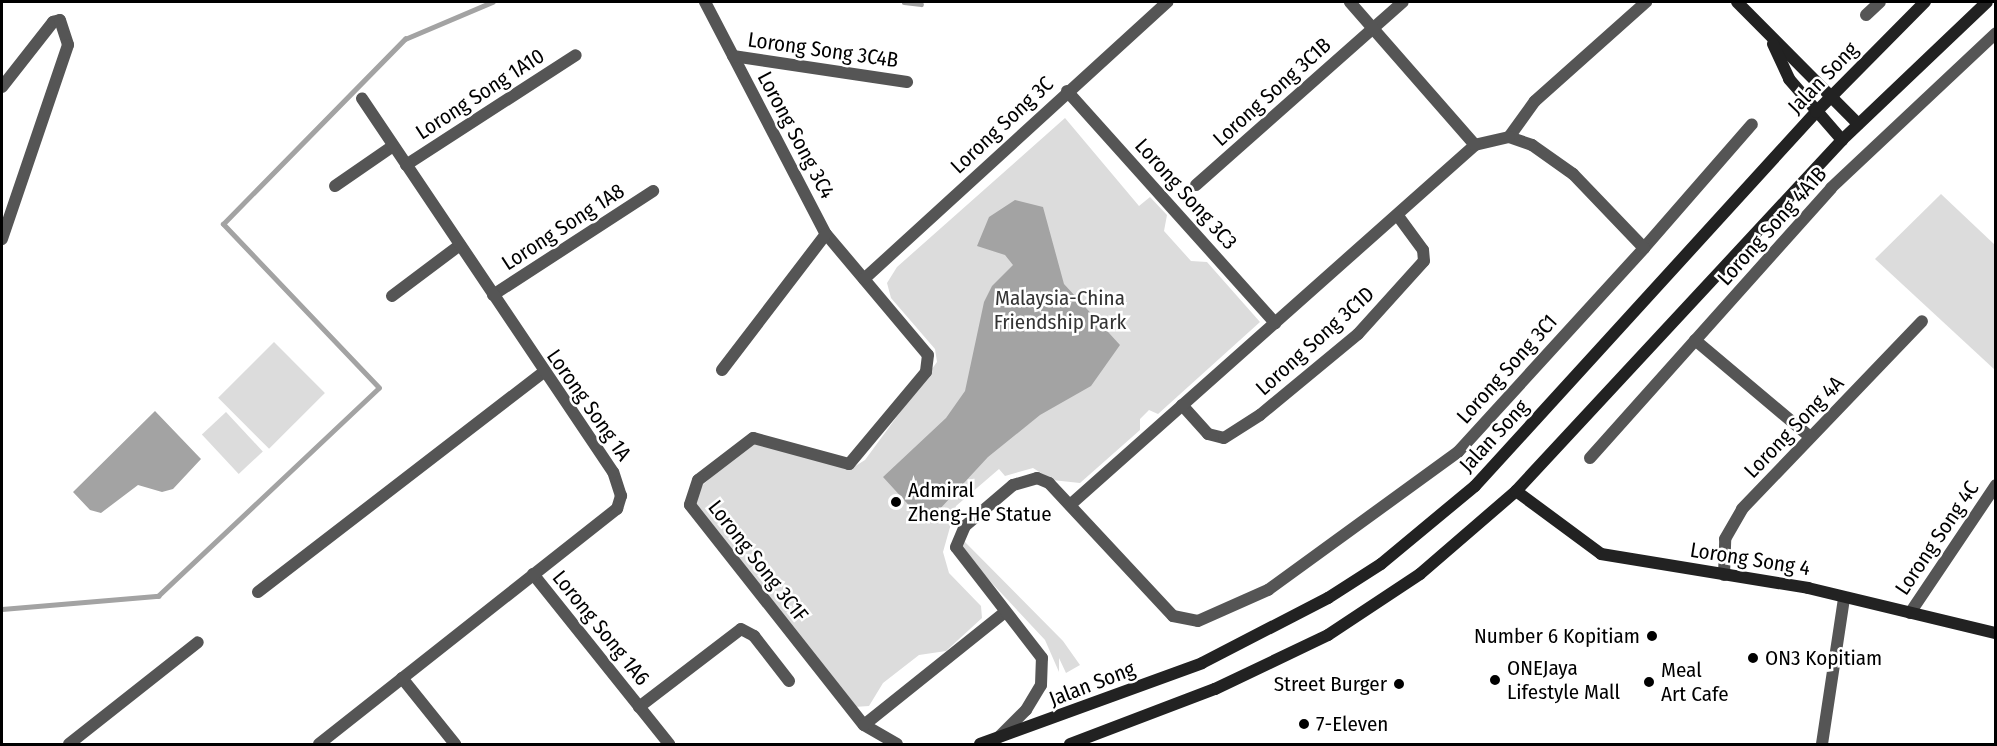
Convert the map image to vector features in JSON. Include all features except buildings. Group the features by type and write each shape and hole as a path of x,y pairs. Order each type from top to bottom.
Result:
{"main road":[{"path":"1737,2 1772,43 1832,95 1858,124"},
{"name":"Jalan Song","path":"980,744 996,743 1202,663 1328,598 1381,564 1475,486 1816,112 1925,2"},
{"path":"1070,744 1215,689 1328,635 1420,574 1516,491 1842,140 1987,2"},
{"path":"1772,43 1789,79 1842,140"},
{"name":"Lorong Song 4","path":"1516,491 1593,551 1844,598 1995,633"}],"street":[{"name":"Lorong Song 3C4","path":"705,2 826,234 864,279"},
{"name":"Lorong Song 3C","path":"864,279 1167,2"},
{"path":"1350,2 1475,145 1509,137 1532,146 1573,174 1644,248"},
{"name":"Lorong Song 3C1B","path":"1196,184 1403,2"},
{"path":"1509,137 1535,101 1646,2"},
{"path":"1866,15 1880,2"},
{"path":"2,87 53,22 67,28 68,45 2,239"},
{"name":"Lorong Song 4A1B","path":"1590,458 1831,188 1995,33"},
{"name":"Lorong Song 1A10","path":"406,165 576,55"},
{"name":"Lorong Song 3C4B","path":"733,56 907,82"},
{"name":"Lorong Song 3C3","path":"1067,91 1275,323"},
{"name":"Lorong Song 1A","path":"319,744 617,509 621,496 613,472 542,373 493,295 362,99"},
{"name":"Lorong Song 3C1","path":"1004,613 962,559 957,536 1024,479 1049,483 1173,616 1198,621 1268,590 1458,452 1644,248 1752,124"},
{"name":"Lorong Song 3C1D","path":"1070,505 1398,216 1475,145"},
{"path":"335,186 393,146"},
{"name":"Lorong Song 1A8","path":"493,295 653,191"},
{"name":"Lorong Song 3C1D","path":"1182,405 1208,434 1224,438 1260,416 1350,342 1424,261 1423,250 1398,216"},
{"path":"723,370 826,234"},
{"path":"392,296 460,245"},
{"name":"Lorong Song 3C1F","path":"864,279 923,347 926,372 849,464 753,438 698,480 689,501 864,725 897,744"},
{"name":"Lorong Song 4A","path":"1724,575 1730,526 1810,437 1922,321"},
{"path":"1695,340 1810,437"},
{"path":"258,592 542,373"},
{"name":"Lorong Song 4C","path":"1910,613 1995,485"},
{"name":"Lorong Song 1A6","path":"533,574 669,744"},
{"path":"1822,744 1844,598"},
{"path":"864,725 1004,613 1042,658 1044,671 1026,710 996,743"},
{"name":"Lorong Song 1A6","path":"639,707 741,629 754,636 789,681"},
{"path":"69,744 198,642"},
{"path":"402,678 455,744"}],"green space":[{"name":"Malaysia-China Friendship Park","path":"1065,118 1139,206 1150,197 1167,215 1164,231 1191,261 1207,262 1260,322 1158,414 1149,410 1140,419 1140,430 1080,483 1052,480 1033,468 1005,476 999,469 956,506 943,552 949,573 981,606 982,618 946,651 919,655 883,683 869,706 854,707 696,511 693,494 747,444 773,444 849,470 865,460 937,362 935,349 891,298 887,283 897,267"},
{"path":"1941,194 1995,245 1995,370 1875,259"},
{"path":"274,342 325,393 269,449 218,398"},
{"path":"226,412 263,451 239,474 202,435"},
{"path":"963,540 1063,641 1080,665 1066,673 1059,658 1059,672 1045,640 959,548"}],"shaded area":[{"path":"1015,200 1043,207 1064,284 1120,345 1091,386 1040,415 988,457 926,524 883,477 946,418 965,391 984,302 992,286 1013,265 1005,255 977,246 989,217"},
{"path":"155,411 201,459 173,489 162,492 138,485 101,513 90,510 73,492"}],"waterway":[{"path":"2,609 158,596 379,388 223,224 405,39 492,2"},
{"path":"904,2 921,4"}],"place":[{"name":"Admiral Zheng-He Statue","path":"896,502"},
{"name":"Number 6 Kopitiam","path":"1652,636"},
{"name":"ON3 Kopitiam","path":"1753,658"},
{"name":"ONEJaya Lifestyle Mall","path":"1495,680"},
{"name":"Meal Art Cafe","path":"1649,682"},
{"name":"Street Burger","path":"1399,684"},
{"name":"7-Eleven","path":"1304,724"}]}
